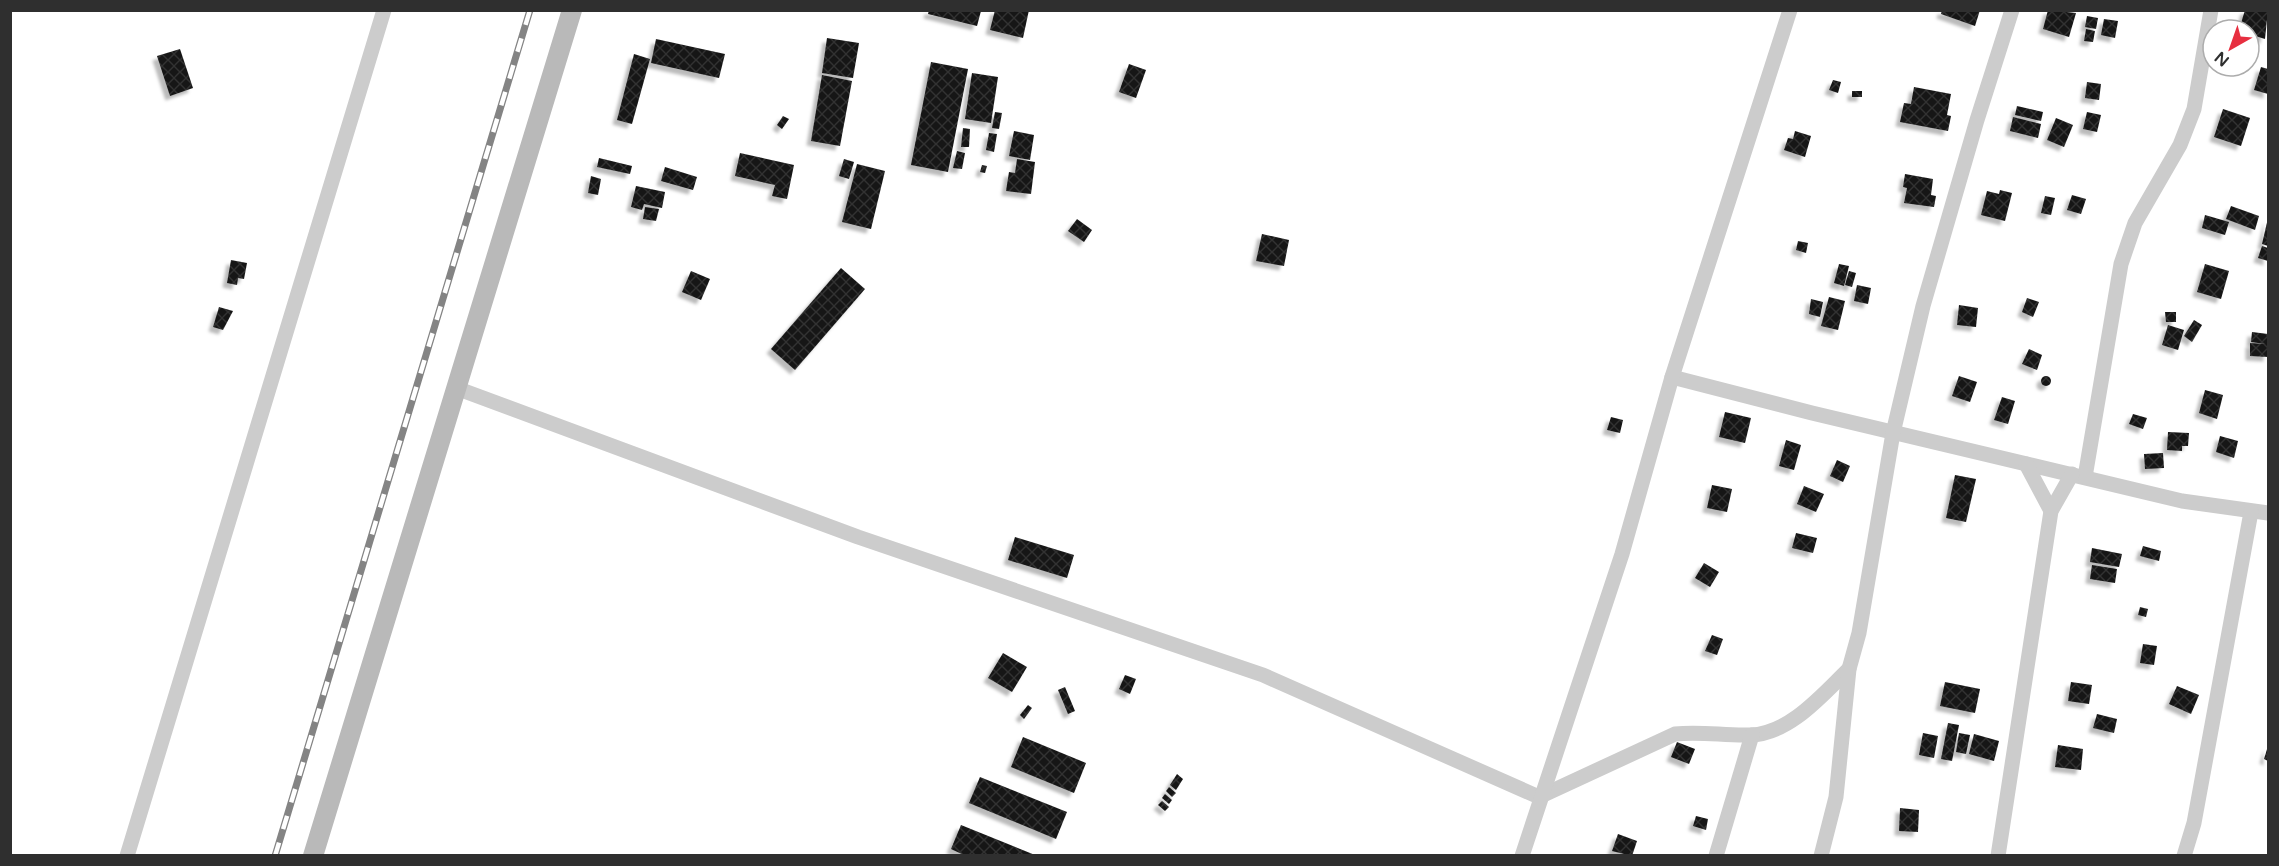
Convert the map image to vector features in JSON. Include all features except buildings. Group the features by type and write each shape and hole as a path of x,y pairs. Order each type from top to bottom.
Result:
{"street":[{"path":"127,855 384,10"},
{"path":"313,855 572,10"},
{"path":"1522,855 1539,797 1622,554 1672,377 1790,10"},
{"path":"1821,855 1836,798 1849,669 1859,633 1893,433 1923,306 2012,10"},
{"path":"1998,855 2051,512 2078,476 2121,264 2134,223 2180,145 2194,109 2211,10"},
{"path":"1672,377 1893,433 2182,501 2268,513"},
{"path":"456,388 858,537 1263,675 1539,797 1675,734 1692,732 1752,735 1780,727 1813,705 1849,669"},
{"path":"2026,464 2051,512"},
{"path":"2184,855 2194,823 2251,512"},
{"path":"1716,855 1752,735"}],"railway":[{"path":"275,856 530,10"}]}
